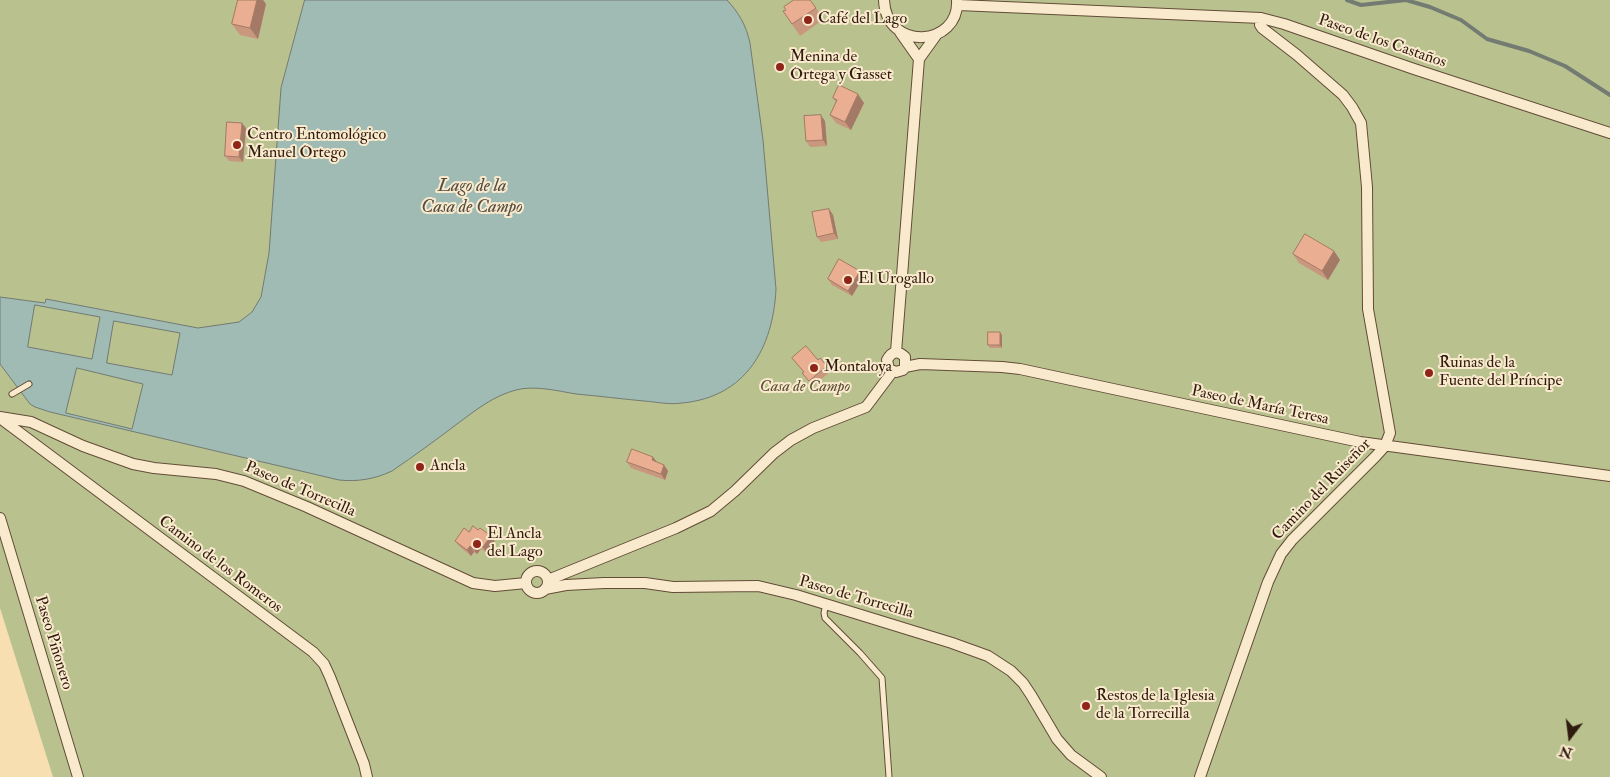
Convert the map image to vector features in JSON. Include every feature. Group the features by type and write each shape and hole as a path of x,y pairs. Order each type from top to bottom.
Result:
{"street":[{"path":"884,0 886,13 892,24 900,31 908,36 918,38 937,34"},
{"path":"896,352 919,59 937,34 950,23 957,3"},
{"name":"Paseo de los Castaños","path":"957,3 1261,18 1610,133"},
{"name":"Camino del Ruiseñor","path":"1200,777 1268,582 1281,554 1318,512 1384,446 1390,434 1368,309 1367,187 1361,123 1343,95 1298,55 1262,28 1260,25 1261,18"},
{"path":"900,31 919,59"},
{"path":"896,352 905,358 906,367 899,372 889,369 887,360 892,353 896,352"},
{"name":"Paseo de María Teresa","path":"906,367 920,364 1020,369 1384,446 1610,476"},
{"path":"547,585 711,511 735,491 774,453 791,440 813,428 866,407 893,371"},
{"name":"Paseo de Torrecilla","path":"0,418 31,422 88,448 133,464 216,474 244,481 307,507 473,583 496,586 526,583"},
{"name":"Camino de los Romeros","path":"0,418 312,652 324,664 330,677 364,764 367,777"},
{"name":"Paseo Piñonero","path":"0,518 78,777"},
{"name":"Paseo de Torrecilla","path":"547,585 545,574 535,571 529,575 526,583 528,589 534,593 540,593 547,585 604,583 645,583 673,587 758,586 826,604 952,642 999,662 1011,671 1022,683 1057,740 1072,755 1101,777"}],"lane":[{"path":"12,394 29,384"},
{"path":"826,604 825,618 882,678 889,777"}],"green space":[{"name":"Casa de Campo","path":"0,0 1610,0 1610,777 53,777 0,608"}],"water":[{"name":"Lago de la Casa de Campo","path":"305,0 727,0 742,20 750,43 763,140 776,289 774,311 762,349 752,366 739,380 723,391 704,399 682,403 673,404 576,394 538,388 516,390 492,400 478,409 392,471 373,478 353,481 339,480 50,412 30,404 0,364 0,297 45,303 46,299 198,328 239,322 252,312 261,297 269,253 281,88","holes":["35,305 100,317 92,359 28,347","114,321 180,333 172,375 107,363","77,368 143,384 132,429 66,413"]}],"building":[{"path":"238,0 257,0 250,28 232,24"},
{"path":"794,0 810,0 816,8 792,24 783,11 786,10 784,7"},
{"path":"839,85 858,94 845,122 830,115 837,100 833,98"},
{"path":"821,115 823,140 806,141 804,116"},
{"name":"Centro Entomológico Manuel Ortego","path":"227,122 242,123 239,157 225,156"},
{"path":"829,209 834,233 817,237 812,212"},
{"path":"1305,234 1334,251 1322,271 1293,254"},
{"name":"El Urogallo","path":"839,259 860,271 848,291 828,279"},
{"path":"988,332 1000,332 1000,345 988,345"},
{"name":"Montaloya","path":"806,346 818,360 820,358 827,366 809,381 792,358"},
{"path":"632,449 653,457 652,460 664,465 661,474 627,462"},
{"path":"473,526 478,530 480,528 491,536 483,547 477,543 473,549 470,546 467,550 455,541 464,528 469,532"}],"waterway":[{"path":"1347,0 1361,5 1406,0 1430,7 1461,20 1487,39 1529,51 1565,66 1610,95"}],"place":[{"name":"Café del Lago","path":"808,20"},
{"name":"Menina de Ortega y Gasset","path":"780,67"},
{"name":"Centro Entomológico Manuel Ortego","path":"237,145"},
{"name":"El Urogallo","path":"848,280"},
{"name":"Montaloya","path":"814,368"},
{"name":"Ruinas de la Fuente del Príncipe","path":"1429,373"},
{"name":"Ancla","path":"420,467"},
{"name":"El Ancla del Lago","path":"477,544"},
{"name":"Restos de la Iglesia de la Torrecilla","path":"1086,706"}]}
